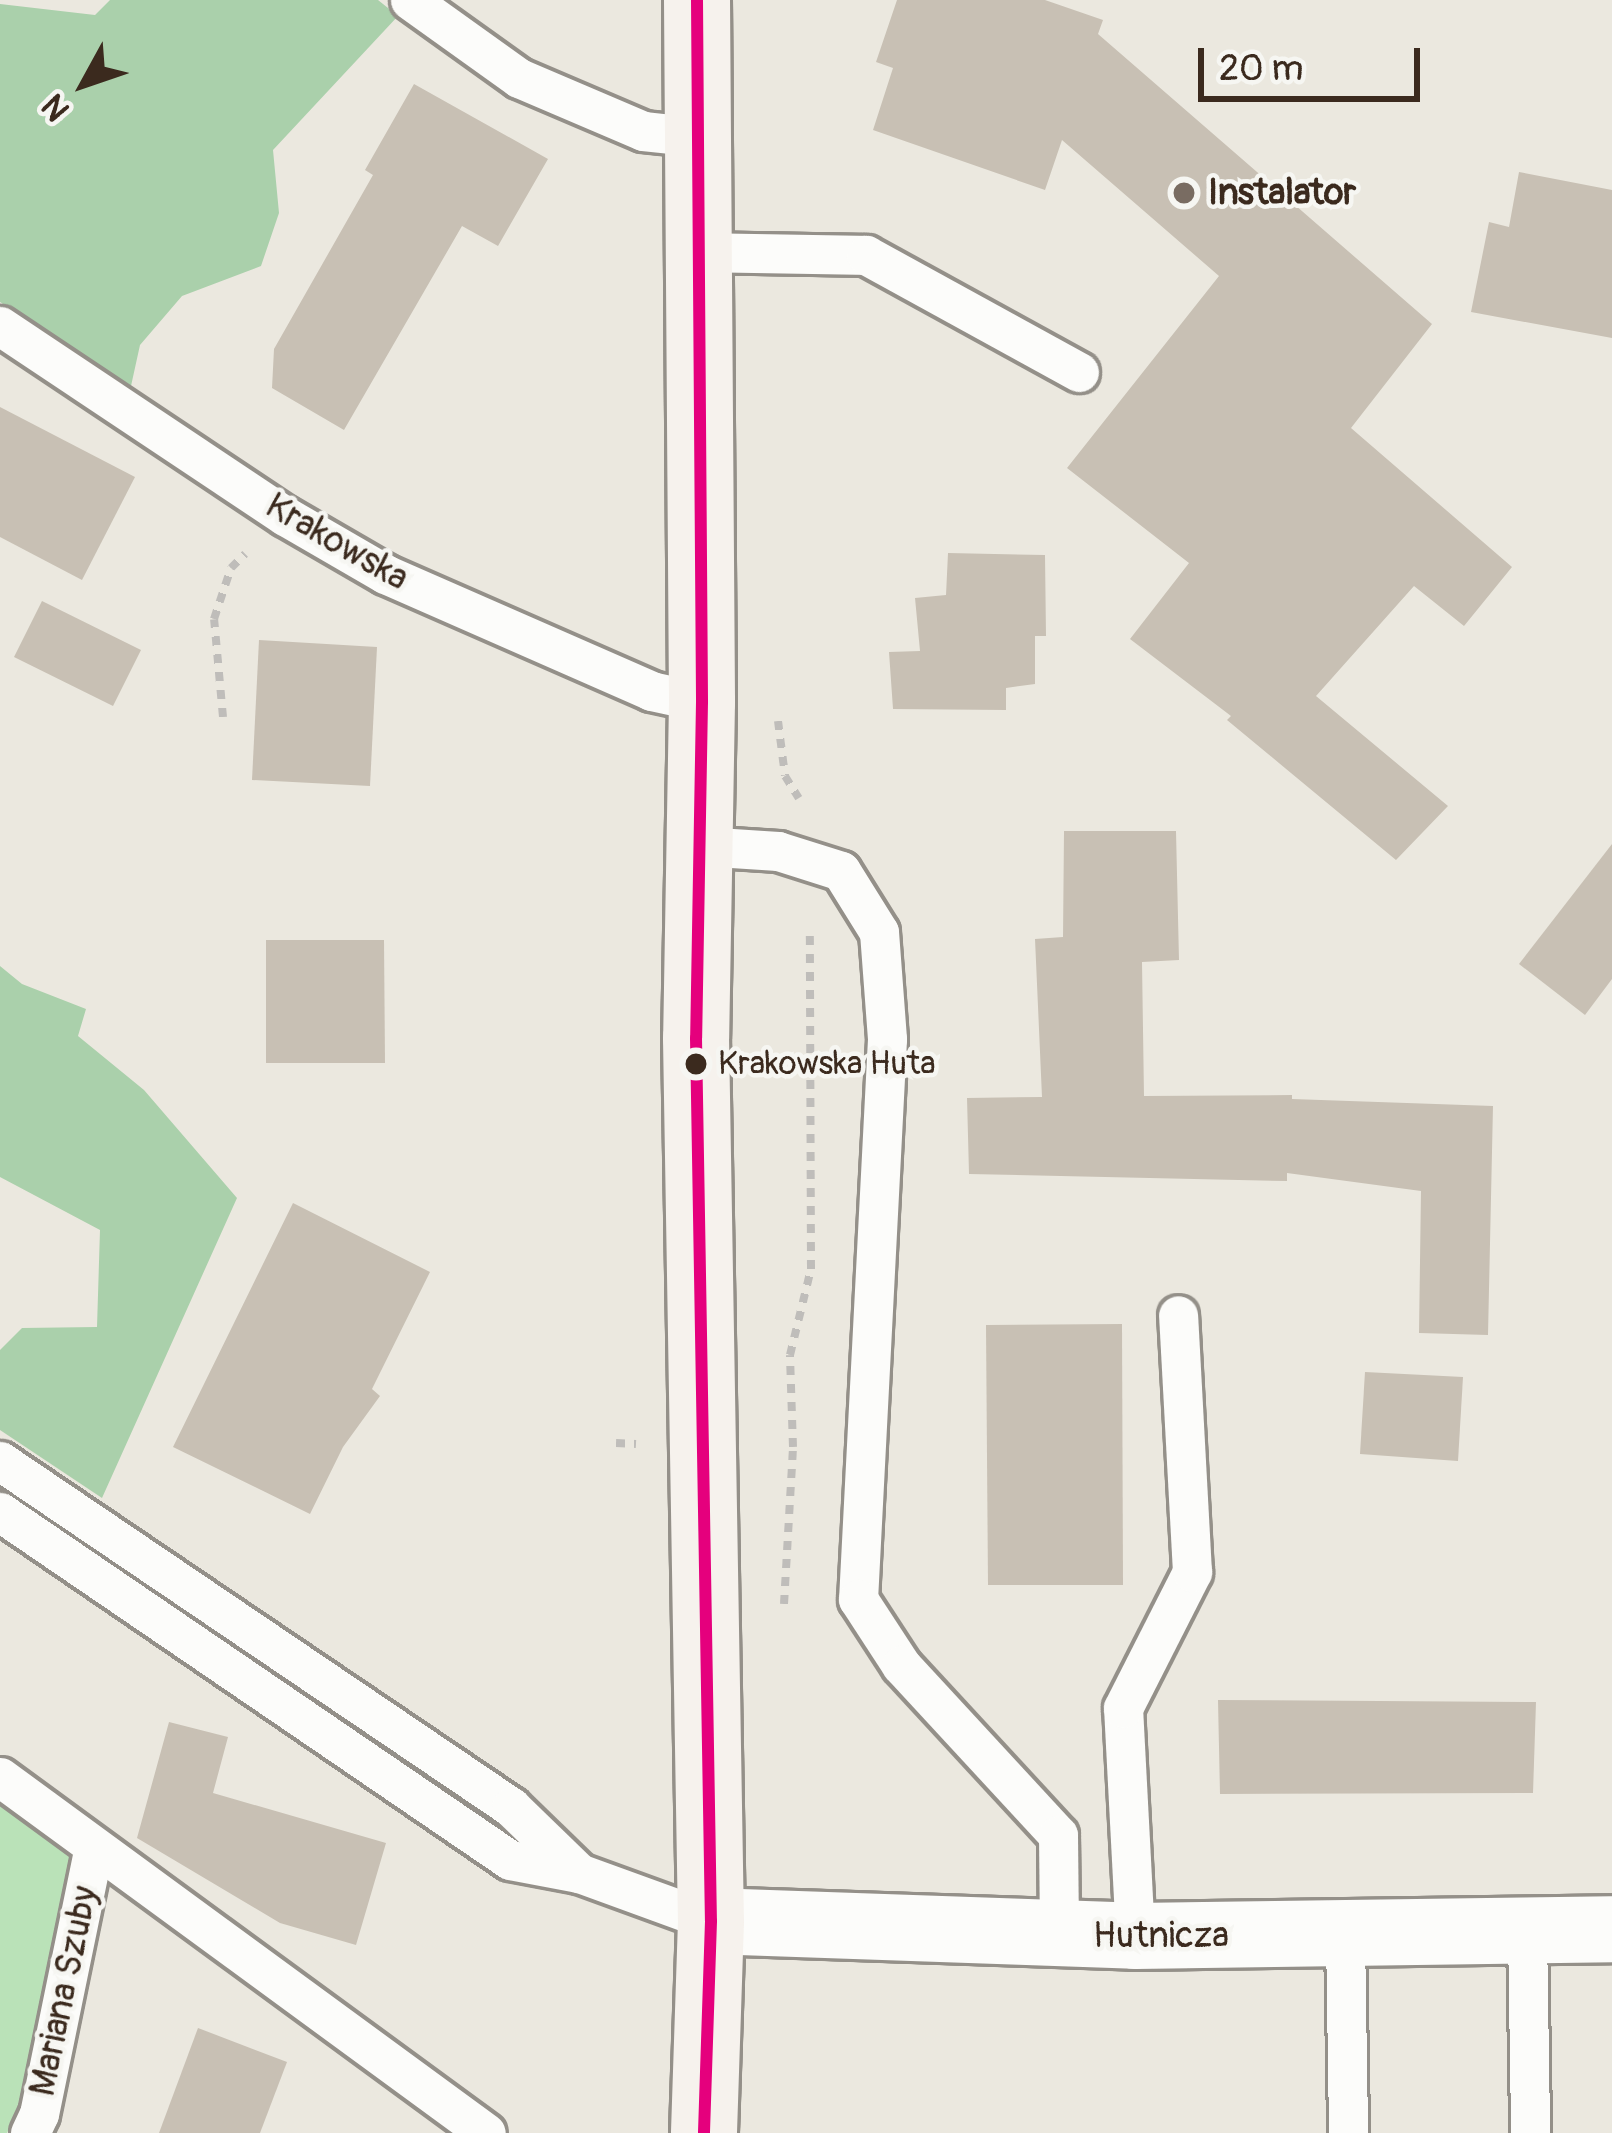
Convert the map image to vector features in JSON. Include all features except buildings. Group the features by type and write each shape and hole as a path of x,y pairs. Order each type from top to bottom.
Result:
{"main road":[{"path":"697,0 702,702 696,1038 711,1921 704,2133"}],"street":[{"name":"Hutnicza","path":"711,1921 1135,1936 1612,1929"}],"lane":[{"path":"410,0 519,78 644,131 698,137"},
{"path":"700,252 866,255 1079,372"},
{"name":"Krakowska","path":"0,326 285,516 385,574 651,691 702,702"},
{"path":"701,846 806,857 841,871 879,932 887,1039 857,1600 901,1665 1058,1834 1059,1935"},
{"path":"1135,1936 1123,1708 1192,1572 1178,1315"},
{"path":"0,1461 511,1807 579,1874"},
{"path":"0,1512 510,1860 579,1874 711,1921"},
{"path":"0,1777 487,2133"},
{"name":"Mariana Szuby","path":"30,2133 39,2114 94,1847"},
{"path":"1527,1931 1530,2133"},
{"path":"1345,1936 1348,2133"}],"path":[{"path":"223,717 214,619 231,568 285,516"},
{"path":"784,1604 793,1447 790,1355 811,1269 806,1063 813,988 806,857"}],"green space":[{"path":"110,0 378,0 398,16 273,150 279,213 261,266 182,296 140,345 131,386 0,302 0,4 95,15"},
{"path":"0,966 22,984 86,1009 78,1036 144,1090 237,1198 102,1498 0,1430 0,1350 22,1328 97,1327 100,1230 0,1177"},
{"path":"0,1799 79,1852 27,2092 7,2133 0,2133"}],"transit line":[{"name":"20","path":"697,0 702,702 696,1038 711,1921 704,2133"}],"place":[{"name":"Instalator","path":"1184,193"},
{"name":"Krakowska Huta","path":"696,1064"}]}
